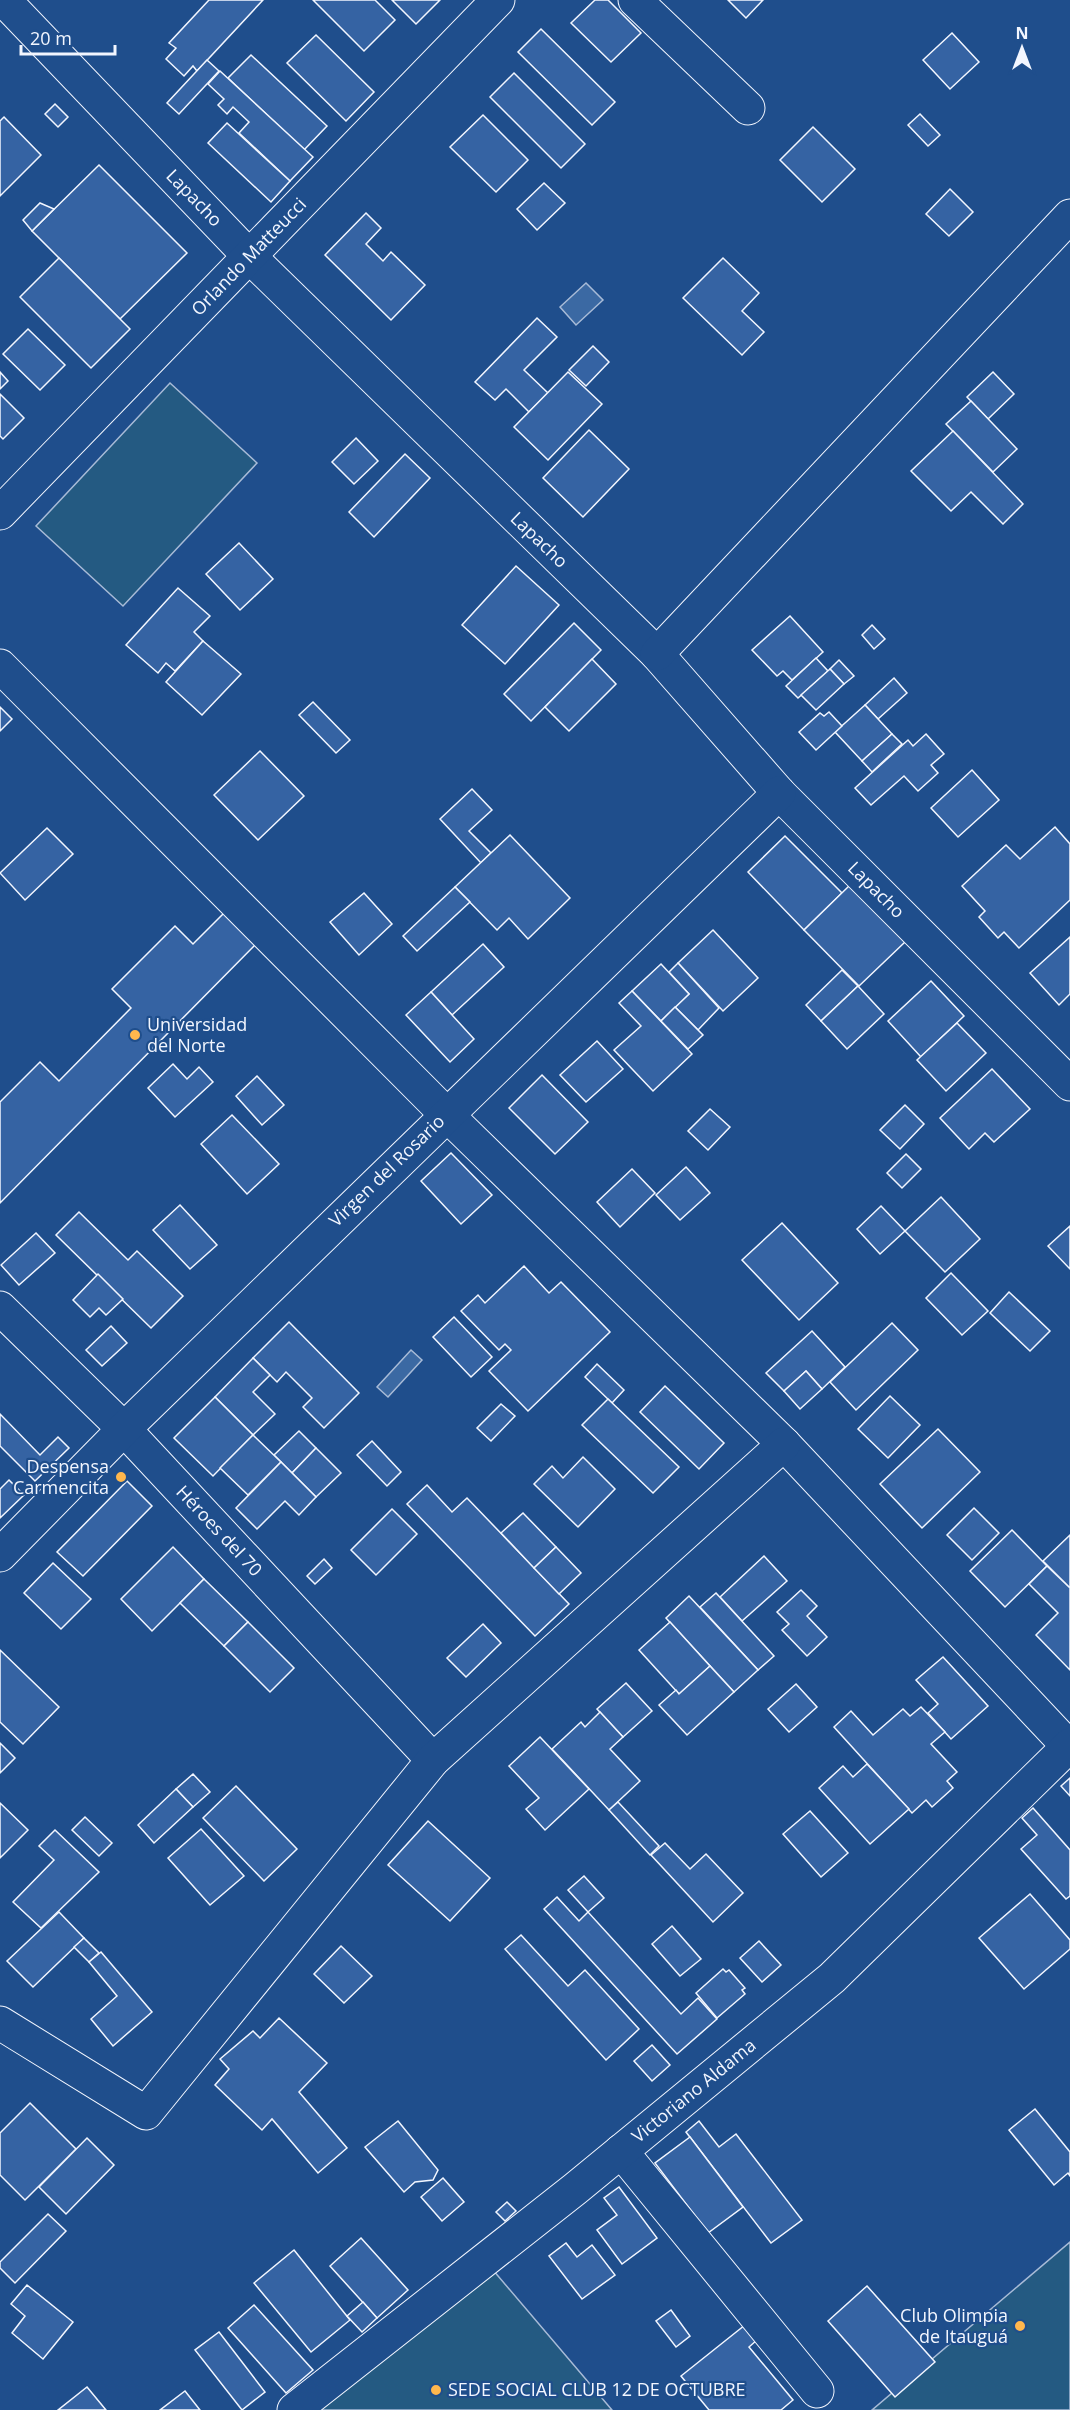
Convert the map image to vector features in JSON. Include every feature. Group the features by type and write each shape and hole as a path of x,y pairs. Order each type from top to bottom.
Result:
{"street":[{"name":"Lapacho","path":"4,0 250,257 657,654 779,793 1070,1084"},
{"name":"Orlando Matteucci","path":"0,513 498,0"},
{"path":"635,0 748,108"},
{"path":"657,654 1070,216"},
{"path":"0,666 446,1114 784,1444 1069,1746"},
{"name":"Virgen del Rosario","path":"0,1555 124,1429 446,1114 779,793"},
{"name":"Héroes del 70","path":"0,1308 124,1429 433,1760"},
{"path":"0,2023 146,2113 433,1760 784,1444"},
{"name":"Victoriano Aldama","path":"294,2410 621,2151 832,1978 1069,1746"},
{"path":"621,2151 816,2391"}],"shaded area":[{"path":"586,283 603,300 576,325 560,307"},
{"path":"170,383 257,463 123,606 36,526"},
{"path":"411,1350 422,1360 388,1397 377,1387"},
{"name":"Club Olimpia de Itauguá","path":"1070,2242 1070,2410 872,2410"},
{"path":"487,2263 612,2410 302,2410"}],"building":[{"path":"209,0 263,0 197,71 193,66 184,76 166,59 176,48 169,43"},
{"path":"313,0 375,0 395,20 364,51"},
{"path":"392,0 440,0 416,24"},
{"path":"595,0 608,0 641,33 611,62 571,23"},
{"path":"728,0 763,0 746,18"},
{"path":"541,29 615,102 592,125 518,52"},
{"path":"952,33 979,62 950,89 923,60"},
{"path":"316,35 374,92 346,121 287,63"},
{"path":"251,55 327,126 304,150 228,78"},
{"path":"207,60 219,71 179,114 167,103"},
{"path":"220,71 313,157 290,181 239,133 249,122 233,107 227,114 218,105 224,99 208,84"},
{"path":"514,73 585,144 561,168 490,97"},
{"path":"55,104 68,117 58,127 45,114"},
{"path":"920,114 940,135 928,146 908,125"},
{"path":"483,115 528,160 496,192 450,147"},
{"path":"4,117 41,155 0,196 0,121"},
{"path":"227,123 290,181 271,202 208,143"},
{"path":"813,127 855,169 822,202 780,160"},
{"path":"99,165 187,253 120,319 32,231"},
{"path":"544,183 565,203 537,230 517,209"},
{"path":"950,189 973,212 949,236 926,214"},
{"path":"40,203 54,209 32,231 23,220"},
{"path":"366,213 381,228 366,244 383,261 391,252 425,285 391,320 325,255"},
{"path":"59,258 130,329 91,368 20,297"},
{"path":"723,258 759,293 742,311 764,332 742,355 683,298"},
{"path":"537,318 557,337 524,370 548,393 529,412 506,389 495,400 475,382"},
{"path":"28,329 65,365 40,390 3,354"},
{"path":"593,346 609,362 586,386 569,370"},
{"path":"0,372 8,381 0,389"},
{"path":"568,372 602,404 548,460 514,427"},
{"path":"993,372 1014,394 988,419 967,397"},
{"path":"0,394 24,418 3,439 0,436"},
{"path":"971,401 1017,449 993,472 946,424"},
{"path":"589,430 629,469 583,517 543,478"},
{"path":"953,431 1023,504 1003,524 971,492 951,511 911,471"},
{"path":"356,438 378,461 354,484 332,462"},
{"path":"405,454 430,478 374,537 349,512"},
{"path":"239,543 273,579 240,610 206,574"},
{"path":"516,566 559,605 505,664 462,625"},
{"path":"178,588 210,616 194,632 203,641 175,671 166,663 158,673 126,645"},
{"path":"790,616 823,652 792,680 783,671 777,676 752,650"},
{"path":"574,623 601,650 531,721 504,694"},
{"path":"872,625 885,639 874,649 862,635"},
{"path":"203,641 241,674 202,715 166,682"},
{"path":"816,658 828,671 798,698 786,686"},
{"path":"592,659 616,684 569,731 545,707"},
{"path":"839,660 854,676 844,684 830,669"},
{"path":"830,669 844,684 816,710 801,695"},
{"path":"894,678 907,693 878,719 865,705"},
{"path":"313,702 350,740 336,753 299,715"},
{"path":"865,705 892,734 862,761 835,732"},
{"path":"0,707 12,719 0,731"},
{"path":"829,712 842,726 816,750 799,732 820,713 824,716"},
{"path":"892,734 902,744 872,772 862,761"},
{"path":"926,734 944,754 931,765 938,773 918,791 904,776 871,805 855,788 908,740 913,746"},
{"path":"260,751 304,796 258,840 214,795"},
{"path":"972,770 999,800 958,837 931,808"},
{"path":"472,789 492,810 469,831 491,853 481,863 440,819"},
{"path":"1055,827 1070,844 1070,900 1019,948 1004,932 998,938 979,917 985,911 962,886 1006,845 1020,859"},
{"path":"47,828 73,854 25,900 0,873"},
{"path":"510,835 570,898 528,939 509,918 497,930 455,887"},
{"path":"785,836 842,893 804,930 748,872"},
{"path":"850,885 905,942 859,986 804,930"},
{"path":"455,887 470,902 417,951 403,936"},
{"path":"364,893 392,924 359,955 330,922"},
{"name":"Universidad del Norte","path":"224,913 256,944 0,1203 0,1102 40,1062 59,1081 131,1008 112,989 175,926 193,944"},
{"path":"713,930 758,978 723,1011 678,963"},
{"path":"1070,937 1070,994 1059,1005 1030,973"},
{"path":"483,944 504,967 452,1015 431,992"},
{"path":"678,963 719,1008 698,1030 675,1007 689,994 669,972"},
{"path":"661,964 689,994 661,1021 632,991"},
{"path":"842,970 858,986 821,1021 806,1005"},
{"path":"931,981 964,1016 921,1057 888,1021"},
{"path":"858,986 884,1014 847,1049 821,1021"},
{"path":"632,991 692,1054 653,1091 614,1050 641,1026 619,1003"},
{"path":"431,992 474,1039 450,1062 406,1015"},
{"path":"675,1007 703,1035 688,1049 661,1021"},
{"path":"957,1023 986,1053 946,1091 917,1060"},
{"path":"597,1041 623,1069 586,1102 560,1075"},
{"path":"173,1064 187,1079 199,1067 213,1082 175,1117 148,1088"},
{"path":"992,1069 1030,1109 994,1142 985,1133 969,1149 940,1118"},
{"path":"542,1075 588,1122 555,1154 509,1108"},
{"path":"257,1076 284,1105 262,1125 236,1096"},
{"path":"905,1105 924,1124 900,1149 880,1130"},
{"path":"710,1109 730,1127 708,1150 688,1131"},
{"path":"232,1115 279,1164 247,1194 201,1144"},
{"path":"451,1153 492,1195 461,1224 421,1181"},
{"path":"906,1154 921,1169 902,1188 887,1173"},
{"path":"686,1167 710,1193 680,1220 656,1195"},
{"path":"632,1169 655,1193 620,1227 597,1202"},
{"path":"941,1197 980,1239 945,1272 905,1231"},
{"path":"180,1205 217,1245 190,1269 153,1230"},
{"path":"881,1206 905,1231 880,1254 857,1229"},
{"path":"79,1212 128,1260 137,1251 183,1296 151,1328 56,1235"},
{"path":"782,1223 838,1283 799,1320 742,1260"},
{"path":"1070,1226 1070,1269 1048,1246"},
{"path":"36,1233 55,1253 19,1285 1,1265"},
{"path":"524,1266 549,1293 561,1282 610,1332 528,1411 489,1371 511,1350 505,1344 499,1350 461,1311 478,1295 485,1303"},
{"path":"951,1273 988,1311 962,1335 926,1298"},
{"path":"98,1274 123,1299 106,1315 99,1308 90,1317 73,1300"},
{"path":"1009,1292 1050,1331 1030,1351 990,1313"},
{"path":"454,1317 492,1357 471,1377 433,1337"},
{"path":"289,1322 359,1393 324,1428 303,1407 312,1398 286,1372 277,1382 253,1358"},
{"path":"892,1323 918,1350 856,1410 830,1382"},
{"path":"111,1326 127,1343 102,1366 86,1350"},
{"path":"812,1331 845,1367 822,1389 806,1371 784,1391 766,1373"},
{"path":"253,1358 270,1375 253,1392 275,1414 253,1435 215,1397"},
{"path":"597,1364 624,1390 612,1403 585,1377"},
{"path":"806,1371 822,1389 800,1409 784,1391"},
{"path":"665,1386 724,1443 699,1469 640,1412"},
{"path":"890,1396 920,1425 888,1458 858,1429"},
{"path":"215,1397 253,1435 213,1476 174,1438"},
{"path":"608,1399 679,1467 653,1493 582,1425"},
{"path":"501,1404 515,1416 491,1441 477,1428"},
{"path":"0,1414 40,1455 58,1437 69,1448 35,1481 0,1446"},
{"path":"938,1429 980,1472 922,1528 880,1484"},
{"path":"299,1431 316,1448 292,1473 274,1455"},
{"path":"253,1435 281,1462 248,1495 220,1468"},
{"path":"372,1441 401,1472 387,1486 357,1455"},
{"path":"316,1448 341,1473 316,1497 292,1473"},
{"path":"583,1457 615,1489 578,1527 534,1484 552,1466 563,1478"},
{"path":"281,1462 316,1497 299,1515 285,1501 257,1529 236,1508"},
{"path":"9,1480 24,1495 0,1518 0,1489"},
{"path":"127,1481 152,1506 83,1576 57,1552"},
{"path":"427,1485 452,1512 467,1498 569,1604 535,1636 407,1504"},
{"path":"974,1508 999,1533 972,1560 947,1535"},
{"path":"392,1509 417,1534 376,1575 351,1550"},
{"path":"523,1513 556,1547 534,1568 501,1533"},
{"path":"1012,1530 1047,1566 1005,1607 970,1571"},
{"path":"1070,1535 1070,1588 1043,1561"},
{"path":"173,1547 204,1579 152,1631 121,1599"},
{"path":"556,1547 581,1573 559,1594 534,1568"},
{"path":"764,1556 787,1581 742,1621 720,1597"},
{"path":"324,1559 332,1568 315,1584 307,1576"},
{"path":"53,1563 91,1599 61,1629 24,1593"},
{"path":"1047,1566 1070,1588 1070,1670 1036,1635 1058,1613 1029,1584"},
{"path":"204,1579 248,1622 224,1646 180,1603"},
{"path":"801,1590 817,1606 807,1616 827,1637 807,1656 782,1630 789,1624 777,1612"},
{"path":"716,1593 774,1656 758,1670 700,1607"},
{"path":"689,1596 758,1670 734,1692 666,1618"},
{"path":"248,1622 294,1668 270,1692 224,1646"},
{"path":"670,1622 710,1666 679,1694 639,1650"},
{"path":"483,1624 501,1643 466,1677 447,1658"},
{"path":"0,1650 59,1707 23,1744 0,1722"},
{"path":"943,1657 988,1706 951,1739 928,1713 938,1704 916,1680"},
{"path":"710,1666 734,1692 687,1735 659,1705 676,1690 679,1694"},
{"path":"626,1683 652,1711 623,1737 597,1709"},
{"path":"796,1684 817,1707 789,1732 768,1709"},
{"path":"921,1707 945,1732 931,1744 957,1772 947,1781 953,1788 932,1807 926,1800 912,1813 834,1727 851,1711 873,1735 903,1709 910,1716"},
{"path":"600,1712 623,1737 610,1749 640,1781 609,1810 552,1749 581,1722 585,1727"},
{"path":"540,1737 589,1789 545,1830 526,1809 539,1798 509,1766"},
{"path":"0,1743 15,1758 0,1773"},
{"path":"867,1764 909,1809 870,1844 819,1788 843,1766 853,1777"},
{"path":"193,1774 210,1792 193,1807 176,1789"},
{"path":"1070,1778 1070,1796 1061,1786"},
{"path":"236,1786 297,1849 264,1881 203,1818"},
{"path":"176,1789 193,1807 154,1843 138,1825"},
{"path":"618,1802 659,1846 650,1855 609,1810"},
{"path":"0,1803 28,1830 0,1858"},
{"path":"1033,1808 1070,1850 1070,1896 1066,1899 1021,1849 1037,1835 1022,1818"},
{"path":"810,1811 848,1853 821,1877 783,1834"},
{"path":"85,1817 112,1843 99,1856 72,1830"},
{"path":"428,1821 490,1878 450,1921 388,1865"},
{"path":"201,1829 244,1876 210,1905 168,1858"},
{"path":"55,1830 99,1872 41,1928 13,1902 54,1860 39,1846"},
{"path":"665,1843 690,1869 706,1854 743,1893 713,1922 651,1855"},
{"path":"584,1876 604,1898 588,1912 568,1890"},
{"path":"1030,1894 1070,1940 1070,1949 1024,1989 979,1938"},
{"path":"557,1897 579,1921 588,1912 681,2014 698,1998 717,2019 677,2054 544,1909"},
{"path":"59,1912 84,1938 33,1987 7,1961"},
{"path":"672,1926 701,1959 680,1976 652,1944"},
{"path":"521,1935 568,1986 585,1970 639,2029 606,2060 505,1949"},
{"path":"84,1938 99,1953 89,1962 74,1947"},
{"path":"759,1941 781,1965 762,1982 740,1958"},
{"path":"341,1946 372,1976 344,2003 314,1974"},
{"path":"101,1952 152,2012 113,2046 91,2019 117,1996 89,1962"},
{"path":"723,1969 726,1972 729,1970 745,1988 742,1990 745,1994 717,2018 696,1993"},
{"path":"279,2018 327,2063 299,2092 347,2148 318,2173 272,2119 262,2130 215,2085 229,2069 220,2059 253,2031 260,2038"},
{"path":"652,2045 670,2065 652,2081 634,2061"},
{"path":"30,2103 76,2149 25,2200 0,2175 0,2133"},
{"path":"1035,2109 1070,2152 1070,2176 1068,2173 1054,2185 1009,2130"},
{"path":"398,2121 438,2170 433,2180 415,2182 404,2192 365,2147"},
{"path":"699,2121 719,2147 736,2134 802,2220 771,2243 686,2132"},
{"path":"690,2137 743,2207 708,2233 655,2163"},
{"path":"87,2138 114,2165 66,2214 39,2187"},
{"path":"443,2178 464,2202 442,2221 421,2197"},
{"path":"619,2187 657,2238 622,2264 597,2230 617,2215 604,2198"},
{"path":"507,2202 516,2211 505,2221 496,2212"},
{"path":"48,2214 66,2231 15,2283 0,2268 0,2262"},
{"path":"361,2238 408,2290 377,2318 330,2266"},
{"path":"566,2243 577,2257 592,2245 615,2275 582,2299 549,2256"},
{"path":"294,2250 350,2320 311,2352 254,2283"},
{"path":"27,2285 73,2322 43,2359 12,2333 25,2316 11,2304"},
{"path":"867,2286 935,2362 895,2397 828,2321"},
{"path":"363,2302 377,2318 362,2332 347,2316"},
{"path":"254,2305 313,2370 286,2393 228,2328"},
{"path":"671,2310 690,2336 676,2347 656,2321"},
{"path":"745,2325 757,2340 749,2347 793,2400 781,2410 709,2410 681,2376"},
{"path":"219,2332 265,2392 242,2410 195,2350"},
{"path":"87,2387 106,2410 58,2410"},
{"path":"185,2391 200,2410 160,2410"}],"place":[{"name":"Universidad del Norte","path":"135,1035"},
{"name":"Despensa Carmencita","path":"121,1477"},
{"name":"Club Olimpia de Itauguá","path":"1020,2326"},
{"name":"SEDE SOCIAL CLUB 12 DE OCTUBRE","path":"436,2390"}]}
